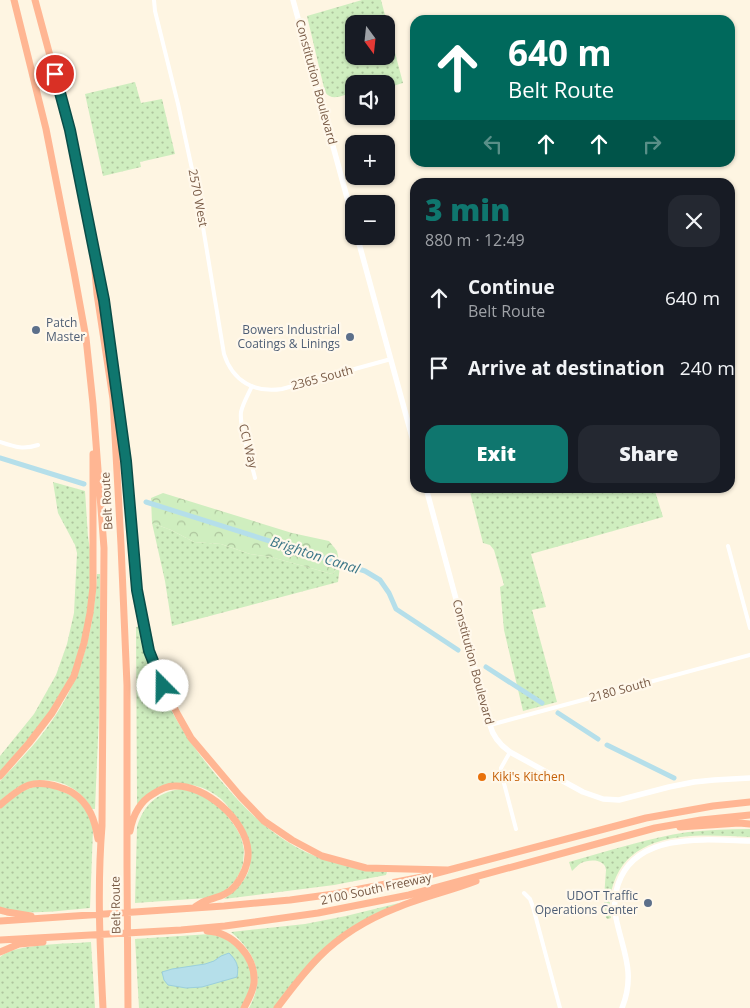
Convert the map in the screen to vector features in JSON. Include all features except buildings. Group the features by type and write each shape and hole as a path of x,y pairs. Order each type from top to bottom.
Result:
{"highway":[{"name":"Belt Route","path":"14,0 46,129 74,272 86,338 93,404 104,548 102,826 100,852 101,1008"},
{"name":"Belt Route","path":"35,0 70,130 92,238 96,294 113,399 127,685 126,866 130,1008"},
{"path":"92,238 104,300 121,414 137,590 142,619 149,651 163,686 178,715 191,738 240,796 264,820 292,840 322,856 366,868 448,870"},
{"path":"0,776 52,713 74,676 84,643 93,587 93,404"},
{"path":"0,805 28,785 51,784 73,792 89,809 94,818 100,852"},
{"path":"127,851 131,824 139,805 160,789 173,786 188,787 201,791 214,799 238,824 245,838 248,850 247,859 244,873 230,892 194,907"},
{"name":"2100 South Freeway","path":"0,921 290,900 334,894 394,883 448,870 646,818 682,810 750,801"},
{"name":"2100 South Freeway","path":"0,940 181,930 318,913 409,895 668,825 750,815"},
{"path":"604,841 684,827 750,824"},
{"path":"277,1008 320,956 343,937 367,921 396,908 512,868"},
{"path":"0,910 44,918"},
{"path":"181,930 213,931 225,935 235,941 246,953 251,965 254,982 244,1008"},
{"path":"0,952 19,944 105,935"}],"street":[{"name":"2570 West","path":"154,0 154,8 178,104 199,202 224,354 234,374 252,386"},
{"name":"Constitution Boulevard","path":"293,0 346,195"},
{"path":"360,245 410,429"},
{"name":"2365 South","path":"252,386 265,390 280,389 391,359"},
{"name":"CCI Way","path":"252,386 242,408 241,419 242,430 255,478"},
{"path":"0,442 19,448 29,448 38,445"},
{"name":"Constitution Boulevard","path":"427,493 492,734 502,745 510,752 583,792 603,799 619,800 694,782 750,778"},
{"path":"728,546 750,628"},
{"name":"2180 South","path":"490,725 750,655"},
{"path":"510,752 501,768 501,772 516,829"},
{"path":"622,1008 628,986 628,968 614,906 618,884 624,871 646,851 664,845 697,840 750,841"},
{"path":"524,893 530,899 533,907 560,1008"}],"green space":[{"path":"362,0 381,0 385,15 345,15 345,65 395,65 395,53 403,83 395,85 395,75 345,75 345,95 331,97 325,92 307,16"},
{"path":"135,82 141,103 162,99 175,154 140,162 141,167 103,176 85,94"},
{"path":"53,482 85,491 88,537 92,561 85,631 71,676 51,712 0,773 0,756 34,714 56,675 67,644 74,613 77,553 75,545 58,513"},
{"path":"163,493 292,533 329,541 337,551 340,566 332,574 271,557 250,554 221,544 194,542 152,523 151,498"},
{"path":"470,493 656,493 663,517 531,554 546,607 532,610 557,702 523,711 504,630 500,587 504,585 494,550 490,545 483,543"},
{"path":"152,523 194,542 221,544 250,554 271,557 332,574 340,566 338,582 172,626 165,581"},
{"path":"97,574 100,574 100,691 95,809 92,809 86,800 71,787 62,783 42,780 22,785 0,801 0,781 46,729 58,712 77,675 84,656 93,616"},
{"path":"139,626 161,690 181,728 207,764 247,810 265,826 306,852 340,864 387,872 386,875 334,885 224,899 246,877 250,859 237,821 222,800 203,788 180,784 137,804 136,627"},
{"path":"45,785 76,797 88,812 93,829 90,908 21,912 0,907 0,809 20,792"},
{"path":"180,789 190,789 221,807 241,837 244,850 243,864 240,872 235,881 220,894 206,898 135,903 137,827 140,819 152,801 165,793"},
{"path":"750,829 750,837 694,836 675,838 656,842 640,850 626,861 616,877 610,898 611,918 608,919 606,918 604,898 605,866 600,862 589,861 581,863 572,871 569,862 628,845 688,832"},
{"path":"399,903 343,936 277,1008 249,1008 257,986 256,966 247,948 231,932 305,924"},
{"path":"210,934 226,938 245,954 253,979 243,1008 139,1008 135,939"},
{"path":"91,942 95,1008 0,1008 0,957 8,952 30,947"}],"water":[{"path":"229,953 237,964 237,977 202,987 186,988 168,985 164,980 162,972 205,964"}],"waterway":[{"name":"Brighton Canal","path":"0,458 84,484"},
{"name":"Brighton Canal","path":"146,502 365,571 380,580 389,593 396,609 458,650"},
{"name":"Brighton Canal","path":"486,667 542,703"},
{"name":"Brighton Canal","path":"558,713 598,739"},
{"name":"Brighton Canal","path":"607,745 674,778"}],"place":[{"name":"Patch Master","path":"36,330"},
{"name":"Bowers Industrial Coatings & Linings","path":"350,337"},
{"name":"Kiki's Kitchen","path":"482,777"},
{"name":"UDOT Traffic Operations Center","path":"648,903"}],"route":[{"path":"55,74 70,130 104,300 121,414 137,590 142,619 149,651 163,686"}]}
